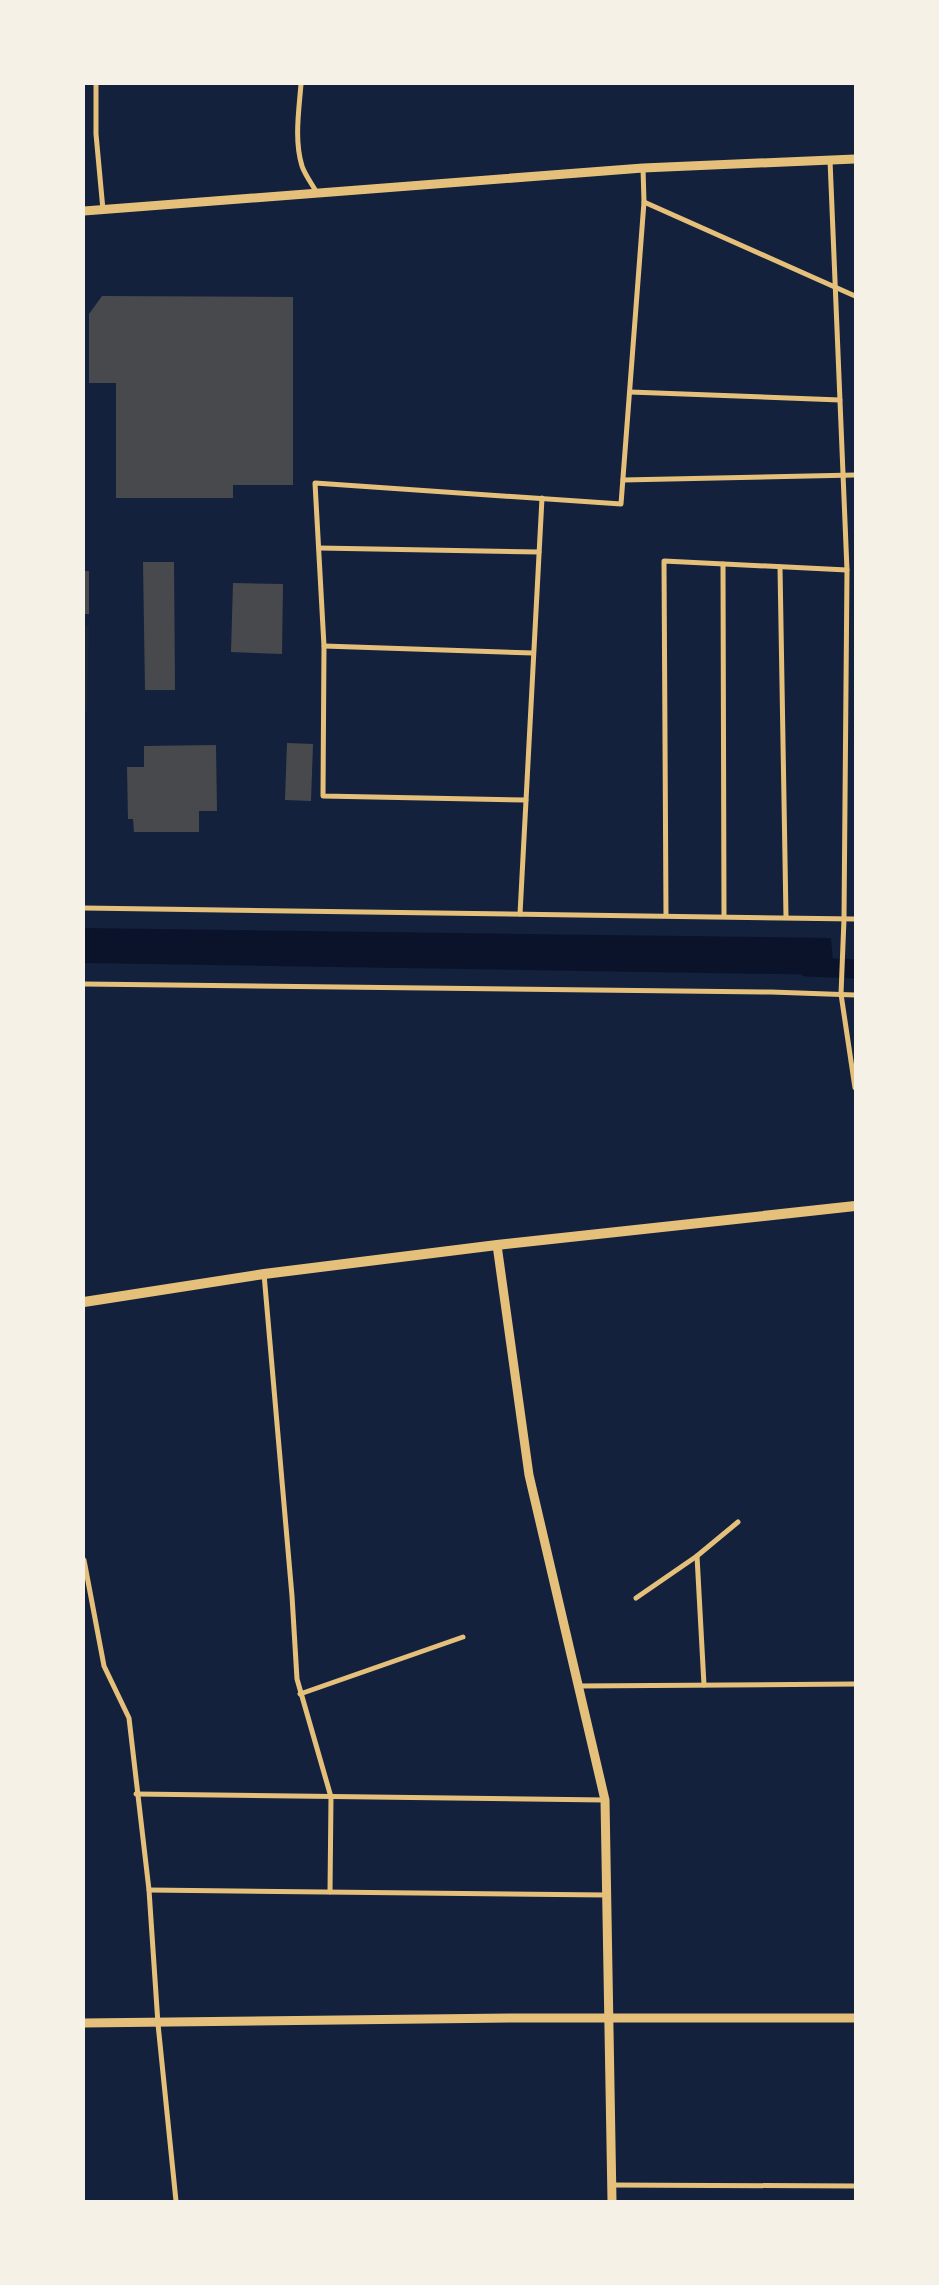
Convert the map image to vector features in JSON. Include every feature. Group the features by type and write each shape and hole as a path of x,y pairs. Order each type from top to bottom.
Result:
{"main road":[{"path":"84,1302 264,1274 497,1245 855,1206"}],"street":[{"path":"96,84 96,134 103,210"},
{"path":"300,84 298,135 300,154 304,170 318,193"},
{"path":"830,159 847,570 844,918 841,994 855,1088"},
{"path":"84,211 643,168 855,159"},
{"path":"526,800 323,796 324,646 315,483 621,504 644,202 643,168"},
{"path":"644,202 855,296"},
{"path":"630,392 840,400"},
{"path":"623,480 855,474"},
{"path":"520,914 542,498"},
{"path":"319,548 539,552"},
{"path":"666,915 664,561 847,570"},
{"path":"723,564 724,916"},
{"path":"780,567 786,917"},
{"path":"324,646 534,652"},
{"path":"84,908 855,919"},
{"path":"84,984 855,995"},
{"path":"497,1245 529,1475 605,1800 607,2019 612,2201"},
{"path":"264,1274 292,1596 297,1679 331,1797 330,1892"},
{"path":"636,1598 697,1556 738,1522"},
{"path":"697,1556 704,1685"},
{"path":"84,1560 104,1666 129,1718 136,1794 149,1890 158,2024 176,2201"},
{"path":"300,1694 463,1637"},
{"path":"578,1686 855,1684"},
{"path":"136,1794 605,1800"},
{"path":"149,1890 606,1895"},
{"path":"84,2024 512,2018 855,2018"},
{"path":"612,2185 855,2186"}],"shaded area":[{"path":"84,627 89,627 87,711 84,711"},
{"path":"84,928 831,938 834,975 84,963"}],"building":[{"path":"102,296 293,297 293,485 233,485 233,498 116,498 116,383 89,383 89,314"},
{"path":"143,562 174,562 175,690 145,690"},
{"path":"84,571 89,571 89,614 84,614"},
{"path":"233,583 283,584 282,654 231,652"},
{"path":"287,743 313,744 311,801 285,800"},
{"path":"216,745 217,811 199,811 199,832 134,832 133,819 128,819 127,767 144,767 144,746"}],"waterway":[{"path":"807,967 855,969"}]}
